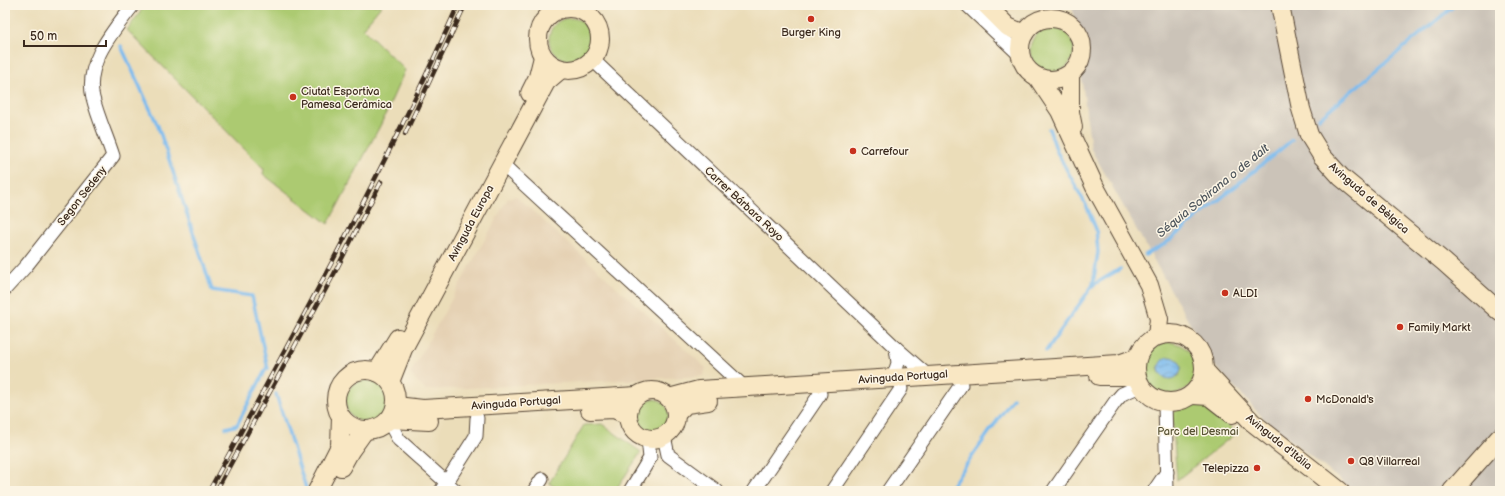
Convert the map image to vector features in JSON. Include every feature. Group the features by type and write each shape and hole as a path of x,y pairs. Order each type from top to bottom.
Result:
{"main road":[{"path":"986,5 1008,27 1024,34"},
{"path":"569,6 583,11 592,11 600,38 598,52 593,60 578,70 560,70 548,62 543,57 538,44 539,30 543,21 550,14 569,6"},
{"name":"Avinguda de Bèlgica","path":"1283,10 1301,110 1310,135 1322,156 1341,177 1497,305"},
{"path":"1038,78 1054,80 1070,75 1078,65 1083,46 1075,29 1062,13 1053,18 1043,12 1024,34 1020,45 1021,56 1025,66 1038,78 1060,110 1095,187 1148,285 1159,319 1157,336"},
{"name":"Avinguda Europa","path":"384,377 394,345 538,77 543,57"},
{"name":"Avinguda Europa","path":"384,377 403,349 546,82 560,70"},
{"path":"1070,75 1070,112 1079,151"},
{"path":"1148,285 1158,292 1181,335"},
{"path":"1169,334 1181,335 1194,343 1202,356 1205,371 1201,384 1193,395 1180,402 1165,403 1150,398 1137,374 1144,345 1157,336 1169,334"},
{"name":"Avinguda Portugal","path":"673,406 700,402 820,394 897,383 928,376 1119,364 1137,374"},
{"path":"317,491 340,446 341,417 337,408 336,399 338,390 343,381 350,375 359,371 368,370 384,377 394,389 391,415 382,426 365,430 356,428 341,417"},
{"name":"Avinguda d'Itàlia","path":"1205,371 1252,422 1340,491"},
{"name":"Avinguda Portugal","path":"673,406 699,390 744,387 897,383 961,385 1137,374"},
{"path":"657,391 673,406 674,426 656,437 636,433 629,421 628,415 632,401 644,392 657,391"},
{"name":"Avinguda d'Itàlia","path":"1193,395 1210,396 1220,403 1247,427 1327,491"},
{"name":"Avinguda Portugal","path":"391,415 424,409 637,396"},
{"name":"Avinguda Portugal","path":"391,415 424,421 614,409 628,415"},
{"path":"328,491 350,451 365,430"},
{"path":"1452,491 1500,437"}],"street":[{"name":"Segon Sedeny","path":"5,290 26,266 113,156 92,96 92,71 105,41 133,5"},
{"path":"967,5 1021,56"},
{"name":"Carrer Bárbara Royo","path":"593,60 896,348 928,376"},
{"path":"502,164 744,387"},
{"path":"832,491 897,383 898,363 896,348"},
{"path":"718,389 722,367"},
{"path":"1053,491 1115,402 1137,374"},
{"path":"888,491 961,385"},
{"path":"754,491 820,394"},
{"path":"1165,403 1167,491"},
{"path":"391,415 399,440 447,488 476,436 477,418"},
{"path":"656,437 668,455 717,491"},
{"path":"630,491 650,458 656,437"},
{"path":"650,458 668,455"},
{"path":"1154,491 1167,472"},
{"path":"534,491 542,479"}],"shaded area":[{"path":"1072,5 1500,5 1500,491 1354,491 1264,419 1212,363 1091,149"},
{"path":"516,196 706,368 703,376 425,390 410,374 508,198"}],"green space":[{"name":"Ciutat Esportiva Pamesa Ceràmica","path":"145,5 382,5 363,28 405,70 381,124 328,224 263,174 264,169 127,30"},
{"path":"566,18 574,18 582,21 588,27 591,39 588,51 582,57 574,60 566,60 558,57 552,51 549,43 549,35 552,27 558,21"},
{"path":"1052,28 1064,32 1070,38 1074,50 1070,62 1064,68 1052,72 1040,68 1034,62 1030,50 1034,38 1040,32"},
{"path":"1168,342 1179,345 1188,350 1193,358 1196,367 1195,376 1191,384 1184,390 1173,394 1162,393 1153,389 1147,381 1145,363 1149,354 1157,346","holes":["1176,359 1181,368 1179,376 1162,376 1158,369 1160,364"]},
{"path":"362,380 370,380 378,383 384,389 387,401 384,413 378,419 370,422 362,422 354,419 348,413 345,405 345,397 348,389 354,383"},
{"path":"650,399 656,399 666,406 669,415 668,421 662,428 656,431 650,431 640,424 637,418 637,412 644,402"},
{"name":"Parc del Desmai","path":"1204,403 1217,412 1236,433 1177,480 1172,415 1176,410"},
{"path":"602,424 641,452 615,491 560,491 549,483 584,425"}],"water":[{"path":"1170,357 1178,360 1181,368 1178,376 1170,379 1162,376 1159,368 1162,360"}],"waterway":[{"name":"Séquia Sobirana o de dalt","path":"1319,118 1455,5"},
{"path":"121,46 158,126 212,290 252,296 268,369"},
{"path":"1049,129 1057,152 1087,207 1096,229 1098,252 1093,285"},
{"name":"Séquia Sobirana o de dalt","path":"1145,255 1165,244 1292,140"},
{"path":"1046,351 1093,285 1120,269"},
{"path":"226,428 237,425 267,367"},
{"path":"276,394 306,488"},
{"path":"948,491 1013,398"}],"railway":[{"path":"209,491 338,251 400,129 458,5"},
{"path":"405,134 465,5"},
{"path":"216,491 334,274 381,182"}],"place":[{"name":"Burger King","path":"811,19"},
{"name":"Ciutat Esportiva Pamesa Ceràmica","path":"293,97"},
{"name":"Carrefour","path":"853,151"},
{"name":"ALDI","path":"1225,293"},
{"name":"Family Markt","path":"1400,327"},
{"name":"McDonald's","path":"1308,399"},
{"name":"Q8 Villarreal","path":"1351,461"},
{"name":"Telepizza","path":"1257,468"}]}
